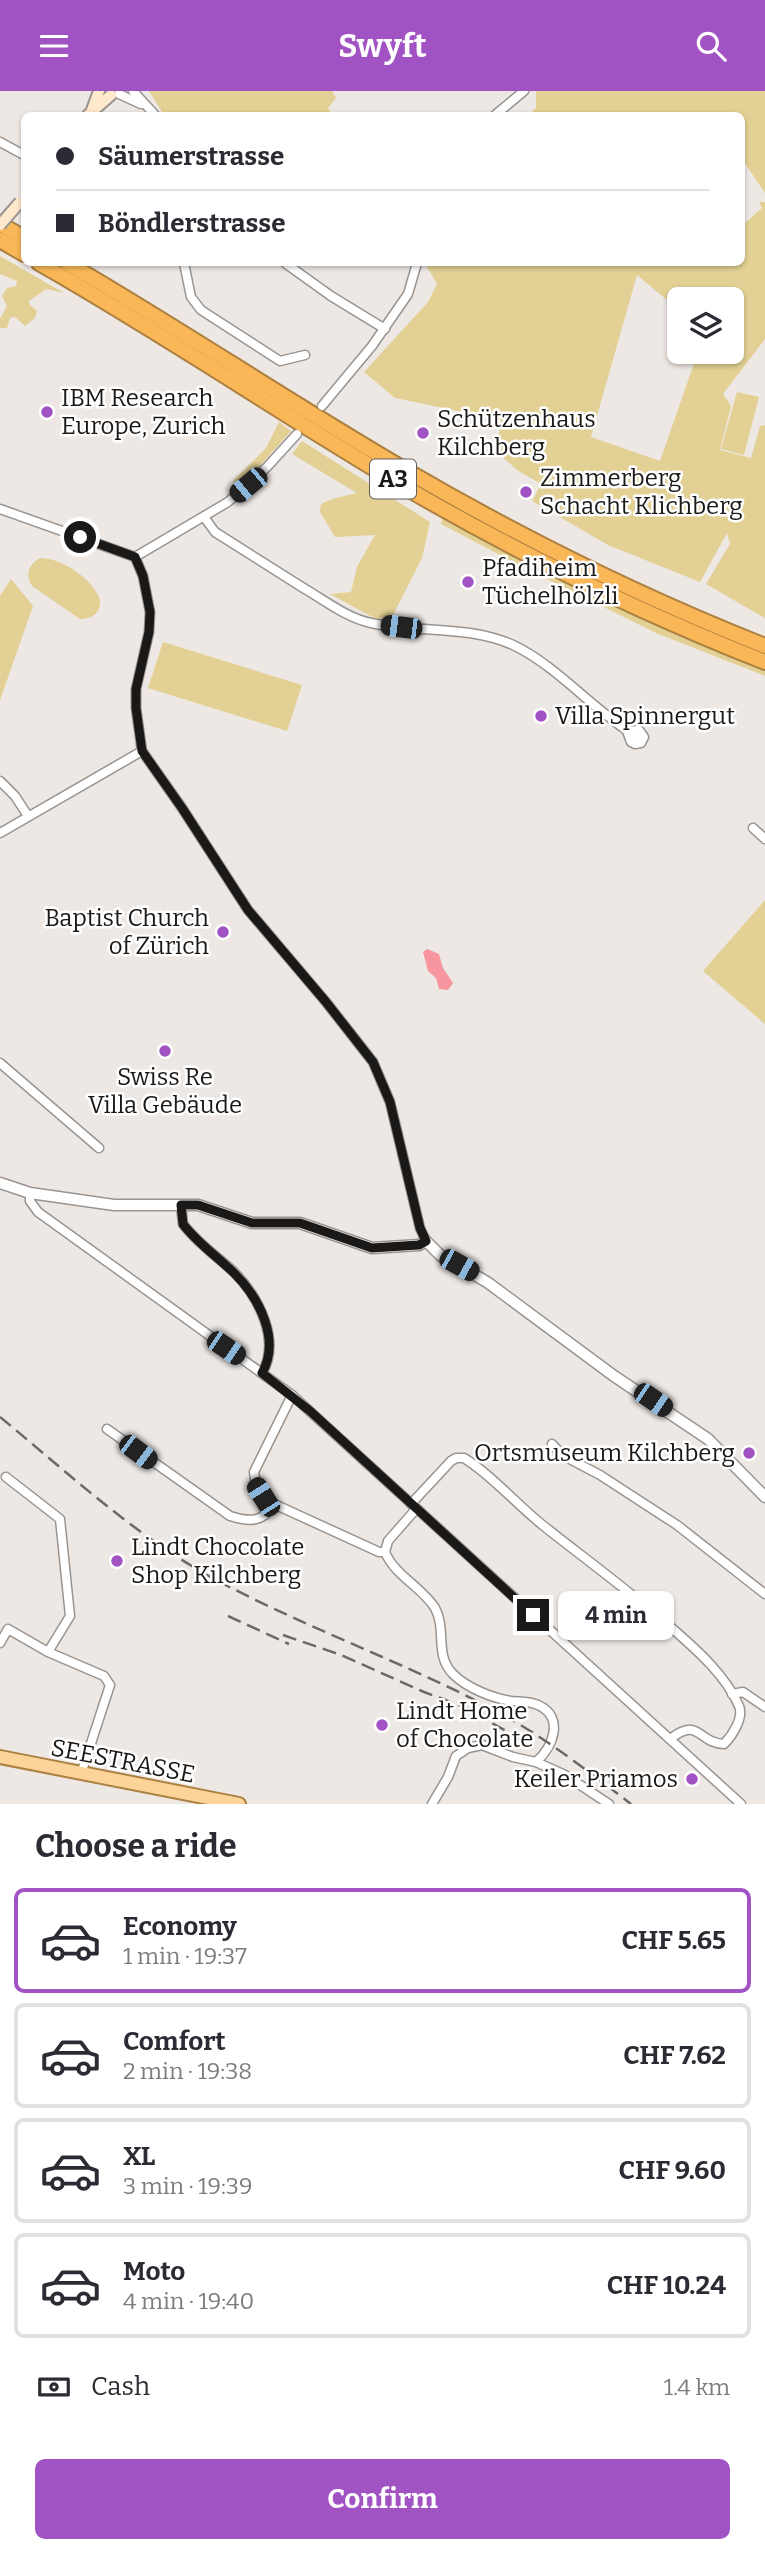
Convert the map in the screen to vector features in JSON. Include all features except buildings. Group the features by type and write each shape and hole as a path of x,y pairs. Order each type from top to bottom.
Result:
{"highway":[{"path":"0,224 21,236"},
{"path":"0,240 21,252"},
{"name":"A3","path":"44,266 459,518 596,589 765,662"},
{"name":"A3","path":"72,266 374,452 516,532 632,589 765,646"}],"main road":[{"path":"92,112 111,92"},
{"path":"0,224 21,200"},
{"name":"SEESTRASSE","path":"0,1757 239,1804"}],"street":[{"path":"133,91 152,112"},
{"path":"499,112 524,91"},
{"path":"111,92 144,105"},
{"path":"0,142 21,153"},
{"path":"185,266 191,297 201,310 279,361 305,355"},
{"path":"289,266 385,329"},
{"path":"322,406 385,329 408,294 416,266"},
{"path":"135,557 204,517 248,485 298,434"},
{"path":"0,509 135,557 143,576 150,612 149,632 136,689 142,751 248,910 373,1062 390,1102 420,1228 426,1241 440,1255 487,1282 614,1376 698,1431 731,1460 765,1497"},
{"path":"204,517 215,532 358,619 371,624 477,634 499,639 516,647 533,657 611,721 637,737"},
{"path":"0,833 142,751"},
{"path":"0,782 15,796 28,816"},
{"path":"753,828 765,839"},
{"path":"0,1063 99,1147"},
{"path":"0,1183 30,1193 114,1206 198,1205 252,1223 300,1223 372,1248 419,1245 426,1241"},
{"path":"30,1193 30,1201 38,1212 292,1395 741,1804"},
{"path":"181,1205 182,1220 187,1229 236,1275 260,1310 269,1335 267,1364 262,1373"},
{"path":"292,1395 254,1472 256,1485 263,1497 379,1552 385,1552"},
{"path":"107,1429 230,1516 250,1521 261,1519 269,1513 274,1504"},
{"path":"552,1444 562,1455 600,1475 677,1525 765,1594"},
{"path":"536,1762 554,1737 553,1721 547,1712 536,1704 490,1695 454,1675 442,1656 439,1619 434,1606 395,1568 385,1552 388,1541 414,1506 450,1461 456,1458 464,1458 544,1527 651,1610 713,1667 740,1709 740,1718 727,1742 720,1744 687,1729 670,1739"},
{"path":"6,1476 60,1519 71,1616 48,1653"},
{"path":"0,1643 8,1629 48,1653 104,1676 110,1685 81,1774"},
{"path":"732,1694 743,1692 765,1707"},
{"path":"432,1804 448,1777 456,1756 468,1748 482,1745 536,1762 565,1775 609,1804"}],"shaded area":[{"path":"149,91 332,91 336,98 328,108 330,112 162,112"},
{"path":"536,91 765,91 765,193 745,163 745,112 532,111 536,108"},
{"path":"759,202 765,202 765,339 723,394 731,406 720,450 751,458 760,426 765,425 765,618 706,584 730,544 727,533 700,582 608,545 532,501 541,484 517,470 496,451 501,420 395,398 364,372 428,302 437,284 427,266 745,266 745,223 762,208","holes":["637,275 667,300 667,287 744,287 744,364 694,364 660,461 591,437"]},
{"path":"0,256 64,293 46,289 29,301 37,311 35,318 25,326 15,317 10,318 7,328 0,328 0,319 7,306 2,296 7,288 16,286 17,281 0,274"},
{"path":"737,392 759,397 744,455 721,449"},
{"path":"279,422 291,431 238,486 233,481 266,448"},
{"path":"302,441 430,522 422,558 392,617 376,619 330,594 351,592 357,567 375,535 335,537 320,512 321,504 357,493 292,454"},
{"path":"442,518 602,599 765,670 765,676 656,633 441,524"},
{"path":"40,558 58,562 84,577 100,600 95,614 80,619 32,586 29,570"},
{"path":"11,579 33,606 0,700 0,596"},
{"path":"163,642 302,685 287,731 148,688"},
{"path":"765,900 765,1024 703,971"},
{"path":"427,949 439,954 443,968 453,983 448,990 439,989 436,978 428,971 423,952"}],"railway":[{"path":"0,1417 100,1501 179,1558 243,1594 428,1677 500,1713 551,1745 631,1804"},
{"path":"228,1616 289,1644"},
{"path":"283,1635 341,1655 424,1692 483,1714"},
{"path":"474,1713 524,1741"}],"place":[{"name":"IBM Research Europe, Zurich","path":"47,412"},
{"name":"Schützenhaus Kilchberg","path":"423,433"},
{"name":"Zimmerberg Schacht Klichberg","path":"526,492"},
{"name":"Pfadiheim Tüchelhölzli","path":"468,582"},
{"name":"Villa Spinnergut","path":"541,716"},
{"name":"Baptist Church of Zürich","path":"223,932"},
{"name":"Swiss Re Villa Gebäude","path":"165,1051"},
{"name":"Ortsmuseum Kilchberg","path":"749,1453"},
{"name":"Lindt Chocolate Shop Kilchberg","path":"117,1561"},
{"name":"Lindt Home of Chocolate","path":"382,1725"},
{"name":"Keiler Priamos","path":"692,1779"}],"route":[{"path":"80,537 135,557 143,576 150,612 149,632 136,689 142,751 248,910 373,1062 390,1102 420,1228 426,1241 419,1245 372,1248 324,1229 300,1223 252,1223 198,1205 181,1205 183,1224 236,1275 260,1310 269,1335 267,1364 262,1373 310,1411 533,1615"}]}
